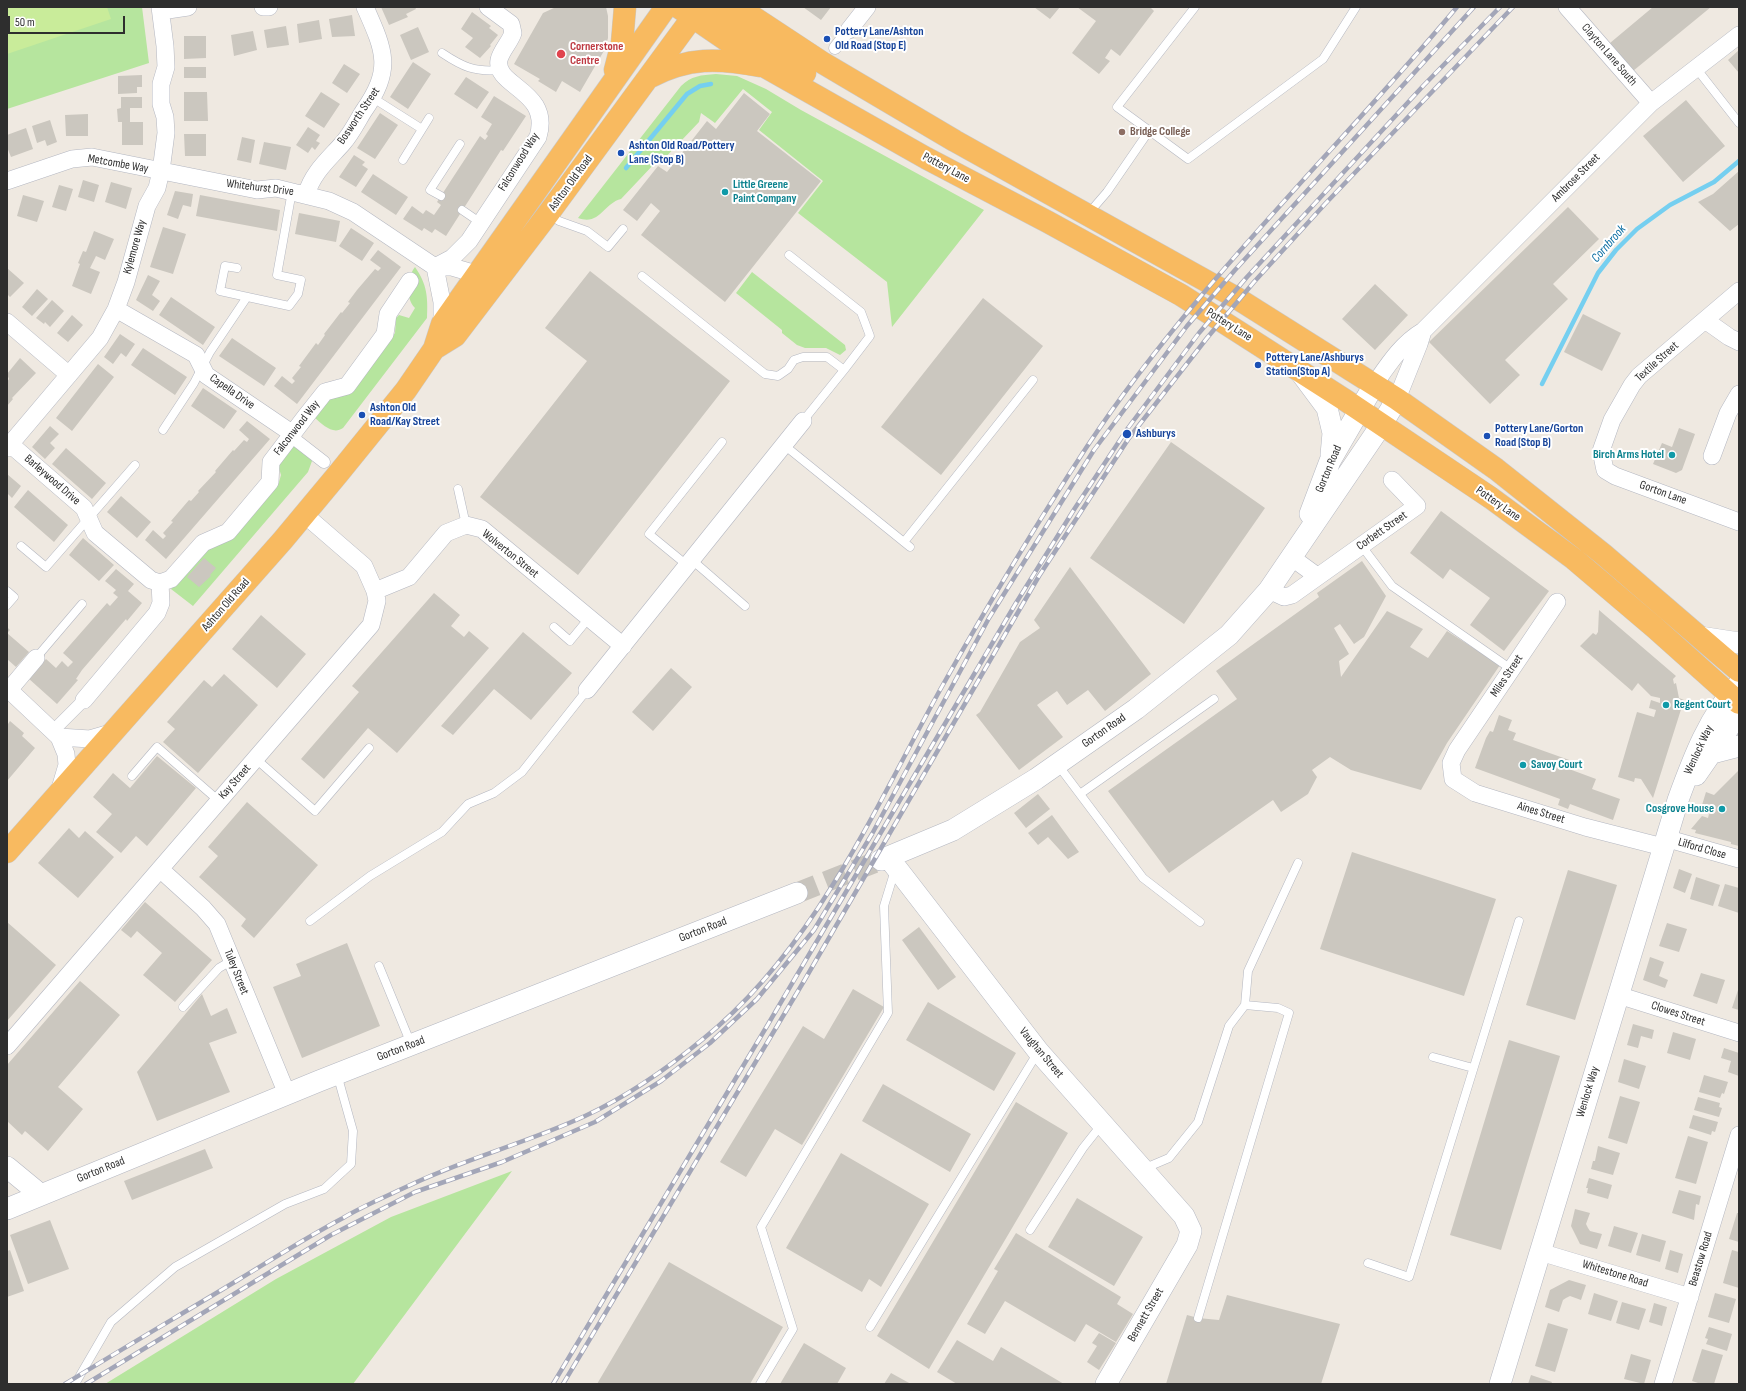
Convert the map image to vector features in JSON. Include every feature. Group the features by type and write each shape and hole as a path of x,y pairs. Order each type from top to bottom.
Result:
{"highway":[{"path":"606,91 620,56 624,31 624,7"},
{"name":"Ashton Old Road","path":"7,852 58,796 305,514 406,390 434,349 442,324 666,7"},
{"name":"Pottery Lane","path":"738,7 784,38 955,141 1086,216 1235,297 1397,399 1496,469 1604,554 1739,671"},
{"path":"764,7 774,26 784,38"},
{"path":"693,9 784,60 935,149 1048,222"},
{"name":"Ashton Old Road","path":"434,349 455,336 548,214 649,78 693,9"},
{"name":"Pottery Lane","path":"693,9 767,68 926,158 1048,222 1181,295 1360,409 1491,498 1574,559 1737,699"},
{"path":"649,78 669,67 689,62 725,61 767,68"}],"street":[{"path":"160,9 188,7"},
{"path":"263,7 269,7"},
{"name":"Bosworth Street","path":"299,193 317,170 343,142 373,98 381,82 383,51 365,7"},
{"path":"835,48 868,7"},
{"name":"Clayton Lane South","path":"1567,7 1651,103"},
{"name":"Kylemore Way","path":"9,446 100,338 116,309 126,282 147,206 157,188 161,171 166,133 165,117 161,104 161,84 166,67 160,9"},
{"path":"492,10 511,24 513,33 501,54 499,62 500,70"},
{"name":"Ambrose Street","path":"1374,385 1394,356 1413,337 1423,331 1651,103 1739,35"},
{"name":"Falconwood Way","path":"435,267 452,258 469,241 480,222 538,137 540,118 538,108 531,99 504,76 500,70"},
{"name":"Metcombe Way","path":"7,181 82,157 92,157 161,171"},
{"name":"Whitehurst Drive","path":"161,171 258,190 276,188 329,201 353,212 435,267"},
{"path":"442,324 442,302 435,267 452,267 476,274"},
{"name":"Falconwood Way","path":"160,583 171,579 203,543 228,532 270,482 271,462 325,392 347,386 385,334 388,314 410,281"},
{"name":"Textile Street","path":"1601,451 1612,420 1632,385 1639,376 1739,291"},
{"name":"Capella Drive","path":"116,309 196,355 206,375 292,434"},
{"path":"1704,320 1739,342"},
{"path":"7,322 69,375"},
{"name":"Ambrose Street","path":"1397,399 1423,331"},
{"path":"1300,370 1327,408 1333,433 1330,461"},
{"name":"Gorton Road","path":"1291,557 1316,502 1330,461 1374,385"},
{"path":"1712,456 1728,413 1739,394"},
{"name":"Gorton Road","path":"888,862 953,830 1058,764 1136,709 1229,635 1270,590 1382,424 1397,399"},
{"path":"587,690 803,421"},
{"path":"292,434 297,440 324,462"},
{"name":"Barleywood Drive","path":"9,446 84,508 95,532 151,580 160,583"},
{"name":"Gorton Lane","path":"1601,451 1605,470 1615,476 1739,522"},
{"name":"Corbett Street","path":"1270,590 1284,597 1292,595 1417,506 1392,480"},
{"name":"Kay Street","path":"7,1046 371,625 377,601 375,591 364,566 305,514"},
{"path":"375,591 409,577 446,533 466,525"},
{"name":"Wolverton Street","path":"466,525 482,529 623,646"},
{"path":"1291,557 1317,576"},
{"path":"56,734 157,613 161,603 160,583"},
{"name":"Miles Street","path":"1457,750 1557,602"},
{"path":"1700,637 1739,643"},
{"path":"36,658 8,689 56,734 66,754 66,765 58,796"},
{"name":"Wenlock Way","path":"1678,800 1712,753 1737,699"},
{"name":"Wenlock Way","path":"1500,1384 1678,800 1694,756 1708,729 1737,699"},
{"path":"56,734 90,739 114,732"},
{"path":"1712,753 1739,746"},
{"name":"Aines Street","path":"1457,750 1451,764 1453,778 1475,793 1585,827 1664,842"},
{"name":"Lilford Close","path":"1664,842 1739,860"},
{"name":"Vaughan Street","path":"888,862 1038,1051 1184,1216 1191,1231 1187,1245"},
{"name":"Tuley Street","path":"160,869 203,908 217,924 287,1094"},
{"name":"Gorton Road","path":"7,1209 337,1074 797,893"},
{"name":"Clowes Street","path":"1618,995 1739,1033"},
{"name":"Beastow Road","path":"1663,1384 1739,1137"},
{"path":"7,1167 41,1195"},
{"name":"Bennett Street","path":"1106,1384 1187,1245"},
{"name":"Whitestone Road","path":"1540,1252 1690,1297"}],"lane":[{"path":"1195,7 1117,107 1188,159 1323,59 1356,7"},
{"path":"442,53 463,67 486,71 500,70"},
{"path":"1696,68 1739,123"},
{"path":"373,98 422,129"},
{"path":"403,160 429,118"},
{"path":"1086,216 1107,192 1149,131"},
{"path":"441,196 430,190 460,144"},
{"path":"237,268 225,266 220,291 289,306 298,294 301,280 276,275 299,193"},
{"path":"462,210 480,222"},
{"path":"548,214 558,221 587,231 608,247 623,229"},
{"path":"789,255 861,312 870,336 803,421"},
{"path":"642,276 764,374 778,376 788,369 794,360 803,357 827,357 844,370"},
{"path":"163,430 194,383 202,366 247,297"},
{"path":"784,445 907,545 1033,380"},
{"path":"722,442 649,534 690,563 745,606"},
{"path":"22,546 46,567 135,465"},
{"path":"458,489 466,525"},
{"path":"1361,545 1392,586 1511,669"},
{"path":"7,591 14,597 7,606"},
{"path":"36,658 82,604"},
{"path":"554,627 570,641 589,618"},
{"path":"310,921 370,876 442,832 468,804 494,792 522,772 587,690"},
{"path":"1080,794 1214,698"},
{"path":"132,776 157,747 219,801"},
{"path":"256,759 314,811 369,748"},
{"path":"1058,764 1143,878 1200,922"},
{"path":"760,1384 793,1329 761,1227 888,1013 884,906 888,862"},
{"path":"1142,1169 1169,1158 1198,1122 1229,1026 1245,1005 1248,971 1298,864"},
{"path":"1368,1263 1409,1277 1519,921"},
{"path":"183,1008 219,968 231,961"},
{"path":"379,966 412,1045"},
{"path":"1198,1318 1289,1013 1278,1008 1245,1005"},
{"path":"870,1327 1038,1051"},
{"path":"1433,1057 1473,1068"},
{"path":"75,1384 111,1322 175,1267 286,1204 324,1189 351,1164 353,1131 337,1074"},
{"path":"1030,1230 1083,1148 1102,1124"}],"green space":[{"path":"7,7 142,7 149,63 7,109"},
{"path":"7,7 107,7 111,19 7,54"},
{"path":"716,74 737,76 766,89 801,110 984,210 892,327 887,282 798,213 823,181 759,130 772,112 743,89 715,123 701,113 699,122 661,162 655,163 621,199 615,201 597,217 585,220 578,218 681,86 689,80 697,77"},
{"path":"415,267 422,279 426,291 427,318 343,428 339,430 332,430 328,428 315,418 330,398 352,390 395,333 396,318 399,315 409,318 415,308 410,299 408,288 410,276"},
{"path":"752,272 845,345 846,350 840,355 826,348 805,348 797,345 782,333 782,330 736,293"},
{"path":"294,444 310,457 312,461 308,472 193,606 171,589 206,547 230,539 279,482 281,475 278,465"},
{"path":"512,1171 353,1384 105,1384 276,1279 391,1217"}],"building":[{"path":"381,7 415,7 416,9 406,14 408,17 389,25"},
{"name":"Cornerstone Centre","path":"556,7 606,7 608,16 608,38 605,49 580,92 562,81 556,92 538,81 540,79 514,64 543,13"},
{"path":"803,7 831,7 821,20"},
{"path":"1034,7 1060,7 1050,19"},
{"path":"1077,7 1150,7 1154,11 1120,56 1111,49 1105,58 1110,61 1099,74 1072,53 1096,21"},
{"path":"1653,7 1711,7 1633,71 1610,43"},
{"path":"472,12 491,26 489,28 498,35 490,45 491,46 480,58 465,47 473,38 461,29"},
{"path":"352,15 355,36 332,37 329,19"},
{"path":"319,20 322,39 299,43 297,24"},
{"path":"286,26 289,45 267,48 264,30"},
{"path":"418,27 429,52 411,60 400,35"},
{"path":"253,31 257,50 234,56 231,35"},
{"path":"184,36 206,36 206,58 184,59"},
{"path":"1739,50 1739,73 1728,60"},
{"path":"413,62 431,74 408,109 390,97"},
{"path":"344,64 360,74 347,93 332,83"},
{"path":"184,67 206,67 206,78 184,78"},
{"path":"142,75 142,87 137,87 137,93 118,94 118,76"},
{"path":"466,77 489,92 477,109 454,94"},
{"path":"184,92 207,92 208,121 184,121"},
{"path":"321,92 340,104 324,128 305,116"},
{"name":"Little Greene Paint Company","path":"744,93 770,114 757,131 821,181 725,302 641,235 660,211 651,203 637,221 623,210 658,166 667,172 707,121 716,129"},
{"path":"494,96 526,116 503,151 501,150 446,236 435,229 432,233 424,228 422,231 403,219 412,206 423,214 426,210 434,215 441,205 437,202 480,136 485,140 488,136 486,134 492,124 481,117"},
{"path":"121,97 142,97 142,108 130,108 130,122 143,122 143,145 122,145 122,122 118,122 117,109 121,108"},
{"path":"1686,100 1725,146 1683,182 1643,136"},
{"path":"380,113 398,125 375,159 357,148"},
{"path":"88,114 88,136 66,136 65,115"},
{"path":"50,120 57,142 47,146 45,140 37,143 32,126"},
{"path":"308,127 320,135 316,141 320,143 315,150 312,147 308,153 296,145"},
{"path":"26,128 33,149 11,157 7,147 7,135"},
{"path":"184,134 206,134 206,156 185,156"},
{"path":"242,137 255,140 251,163 237,160"},
{"path":"264,142 291,147 286,170 259,164"},
{"path":"354,155 365,162 362,165 368,169 356,187 339,177"},
{"path":"1739,171 1739,224 1730,231 1698,202 1713,194"},
{"path":"373,174 408,197 396,215 361,192"},
{"path":"83,180 99,185 94,202 78,197"},
{"path":"111,182 132,188 126,209 105,202"},
{"path":"59,185 73,189 66,211 52,207"},
{"path":"175,191 193,194 191,207 183,205 178,219 167,215"},
{"path":"23,195 44,201 37,222 17,216"},
{"path":"200,195 280,210 277,231 196,216"},
{"path":"1568,207 1599,239 1553,284 1568,299 1505,360 1520,375 1490,404 1429,342"},
{"path":"299,213 340,221 336,242 295,234"},
{"path":"163,227 186,234 173,274 150,267"},
{"path":"351,228 374,243 362,261 339,246"},
{"path":"94,231 114,239 105,260 96,256 90,268 100,272 91,294 72,286 80,264 78,263 83,251 86,252"},
{"path":"378,250 401,267 297,404 274,386 282,376 292,384 295,381 292,378 301,367 299,366 316,343 318,345 325,335 324,334 350,303 348,302 357,290 375,269 378,271 381,268 370,260"},
{"path":"7,268 24,283 10,297 7,294"},
{"path":"590,271 730,381 578,575 480,497 587,361 545,328"},
{"path":"148,275 160,281 152,295 160,301 153,311 136,300"},
{"path":"1375,284 1408,315 1375,350 1342,319"},
{"path":"37,289 48,299 32,316 22,307"},
{"path":"171,297 215,327 203,345 159,315"},
{"path":"983,298 1043,346 941,475 881,427"},
{"path":"52,300 64,311 50,327 45,322 44,324 36,318"},
{"path":"1583,314 1621,333 1602,371 1564,352"},
{"path":"72,315 83,325 68,342 57,333"},
{"path":"120,334 135,344 126,357 121,353 113,364 104,357"},
{"path":"232,338 276,368 264,386 219,356"},
{"path":"143,348 187,377 175,395 131,365"},
{"path":"20,358 36,373 12,398 13,399 7,406 7,382 9,379 7,374"},
{"path":"98,364 114,377 72,431 56,418"},
{"path":"203,388 237,411 224,429 191,406"},
{"path":"247,421 270,439 166,559 145,540 153,530 163,539 166,536 163,533 173,522 171,521 189,500 191,501 199,492 198,491 216,472 215,471 233,450 234,451 244,440 247,442 249,439 239,430"},
{"path":"50,426 59,434 50,443 55,448 45,459 32,447"},
{"name":"Birch Arms Hotel","path":"1679,428 1695,434 1682,470 1676,473 1653,464 1662,443 1672,447"},
{"path":"1171,442 1265,508 1184,624 1090,558"},
{"path":"66,448 106,483 92,499 52,464"},
{"path":"7,474 21,486 12,498 7,493"},
{"path":"28,490 68,525 54,542 14,507"},
{"path":"121,496 151,522 137,538 107,512"},
{"path":"1441,511 1549,591 1504,651 1470,625 1490,598 1450,569 1443,579 1410,553"},
{"path":"83,538 114,565 99,581 69,555"},
{"path":"204,558 216,568 210,575 211,576 199,587 187,577"},
{"path":"1362,561 1386,596 1364,637 1354,644 1340,624 1334,628 1349,654 1339,661 1341,677 1387,611 1423,629 1410,647 1428,658 1447,631 1500,665 1447,743 1421,790 1351,770 1330,757 1312,770 1317,777 1308,794 1281,812 1273,800 1169,873 1108,791 1237,699 1216,671 1319,597 1317,593"},
{"path":"1070,567 1151,674 1105,711 1088,690 1067,705 1057,691 1037,705 1063,737 1019,770 976,715 980,712 1020,642 1040,628 1034,620"},
{"path":"116,569 134,584 128,591 142,603 127,621 126,619 82,670 76,679 78,680 57,704 28,678 46,659 56,668 62,661 68,667 73,662 63,653 107,603 110,606 118,597 113,593 116,590 105,581"},
{"path":"434,593 460,615 451,626 464,637 469,631 489,648 397,753 368,728 324,779 301,759 359,692 352,686"},
{"name":"Regent Court","path":"1599,610 1676,676 1673,679 1674,684 1676,683 1679,698 1684,700 1653,798 1641,779 1635,778 1634,782 1618,777 1637,712 1654,717 1656,710 1649,708 1651,700 1660,703 1660,698 1651,696 1638,683 1632,691 1580,646 1593,633 1596,635 1598,632"},
{"path":"261,615 306,654 277,688 232,649"},
{"path":"523,632 572,673 531,720 494,689 453,735 441,726"},
{"path":"7,633 29,652 16,667 7,659"},
{"path":"671,668 692,687 653,731 632,712"},
{"path":"224,674 258,705 198,773 163,742 175,729 167,722 204,680 212,687"},
{"name":"Savoy Court","path":"1499,715 1512,720 1508,730 1516,733 1513,740 1572,761 1569,769 1596,779 1592,789 1620,799 1613,820 1570,804 1568,809 1558,805 1560,799 1475,768 1486,738 1490,731 1493,732"},
{"path":"10,721 24,733 22,736 35,748 7,781 7,723 8,724"},
{"path":"157,756 196,788 147,846 136,836 121,853 96,832 112,814 93,797 113,773 130,788"},
{"name":"Cosgrove House","path":"1739,770 1739,846 1731,844 1731,842 1695,833 1696,830 1691,829 1702,816 1708,818 1709,814 1705,813 1707,806 1702,805 1706,792 1714,795"},
{"path":"1038,794 1050,809 1026,828 1014,813"},
{"path":"247,802 318,865 254,938 241,926 246,919 199,877 218,856 208,847"},
{"path":"1052,815 1079,852 1068,859 1048,837 1038,845 1028,833"},
{"path":"69,828 79,838 85,831 114,857 78,898 38,863"},
{"path":"1352,852 1496,899 1464,996 1320,949"},
{"path":"1679,869 1692,874 1685,893 1673,888"},
{"path":"1568,870 1617,885 1575,1020 1526,1005"},
{"path":"1696,877 1720,885 1713,906 1690,899"},
{"path":"1725,884 1739,888 1739,913 1718,906"},
{"path":"145,902 212,960 175,1002 143,975 162,953 137,931 131,938 121,930"},
{"path":"7,922 56,965 7,1021"},
{"path":"1667,923 1687,929 1679,952 1659,946"},
{"path":"919,927 956,977 938,990 902,940"},
{"path":"347,943 380,1026 302,1058 273,987 301,976 296,964"},
{"path":"1650,957 1664,962 1659,976 1668,980 1665,988 1643,980"},
{"path":"1701,973 1725,980 1717,1004 1693,996"},
{"path":"80,981 120,1015 58,1087 83,1109 48,1151 25,1131 22,1135 7,1121 7,1065"},
{"path":"1739,987 1739,1010 1732,1008"},
{"path":"853,989 884,1007 802,1145 775,1129 746,1177 720,1162 803,1026 824,1039"},
{"path":"202,994 211,1016 227,1008 237,1033 209,1043 230,1092 157,1121 137,1072"},
{"path":"928,1002 1016,1053 994,1091 906,1040"},
{"path":"1633,1024 1654,1030 1652,1039 1641,1036 1638,1048 1627,1045"},
{"path":"1673,1032 1696,1039 1690,1060 1667,1053"},
{"path":"1509,1040 1560,1056 1501,1250 1450,1235"},
{"path":"1724,1048 1739,1053 1739,1076 1728,1072 1731,1061 1721,1058"},
{"path":"1624,1059 1646,1066 1639,1089 1618,1082"},
{"path":"1704,1075 1728,1082 1724,1094 1722,1093 1720,1098 1699,1092"},
{"path":"883,1084 971,1134 950,1172 862,1121"},
{"path":"1620,1096 1640,1102 1627,1144 1608,1138"},
{"path":"1698,1097 1720,1103 1719,1107 1722,1108 1719,1117 1694,1110"},
{"path":"1016,1102 1068,1133 929,1369 877,1336"},
{"path":"1693,1115 1718,1122 1715,1132 1712,1131 1711,1135 1689,1128"},
{"path":"1688,1136 1708,1142 1696,1184 1675,1178"},
{"path":"1598,1146 1620,1153 1613,1175 1591,1169 1593,1161 1595,1161"},
{"path":"205,1149 213,1168 132,1200 124,1181"},
{"path":"841,1153 929,1204 881,1287 869,1279 862,1292 786,1248"},
{"path":"1589,1178 1612,1185 1608,1199 1587,1193 1588,1188 1586,1188"},
{"path":"1679,1190 1701,1196 1699,1205 1696,1204 1694,1220 1672,1213"},
{"path":"1077,1198 1143,1237 1114,1286 1048,1247"},
{"path":"1575,1209 1590,1213 1586,1224 1588,1228 1590,1231 1602,1234 1597,1249 1580,1244 1571,1226"},
{"path":"1737,1213 1739,1213 1739,1242 1729,1239"},
{"path":"50,1220 69,1269 28,1284 10,1235"},
{"path":"1614,1226 1638,1233 1631,1253 1608,1246"},
{"path":"1016,1233 1121,1297 1117,1304 1133,1314 1116,1342 1086,1324 1075,1342 1005,1301 985,1334 967,1324 998,1271 994,1269"},
{"path":"1642,1234 1666,1241 1660,1262 1636,1255"},
{"path":"10,1250 24,1291 7,1297 7,1251"},
{"path":"1670,1250 1683,1254 1678,1273 1665,1269"},
{"path":"1732,1250 1739,1252 1739,1288 1723,1283"},
{"path":"669,1262 783,1327 750,1384 597,1384"},
{"path":"1569,1280 1586,1285 1581,1300 1570,1296 1566,1298 1563,1300 1559,1312 1545,1307 1550,1290"},
{"path":"1594,1293 1618,1301 1611,1321 1588,1314"},
{"path":"1715,1293 1736,1299 1729,1323 1708,1317"},
{"path":"1227,1295 1340,1324 1321,1384 1166,1384 1187,1315 1198,1318 1219,1320"},
{"path":"1622,1302 1646,1309 1639,1330 1616,1323"},
{"path":"1654,1303 1667,1307 1662,1326 1649,1322"},
{"path":"1548,1323 1568,1329 1555,1372 1535,1366"},
{"path":"1709,1327 1732,1334 1727,1351 1706,1344 1708,1339 1705,1338"},
{"path":"1099,1333 1116,1343 1099,1370 1087,1362 1097,1346 1092,1343"},
{"path":"957,1340 993,1361 1001,1347 1064,1384 957,1384 937,1372"},
{"path":"804,1343 846,1368 837,1384 780,1384"},
{"path":"1702,1349 1723,1355 1714,1384 1701,1384 1692,1381"},
{"path":"1631,1354 1651,1360 1644,1384 1624,1379"},
{"path":"891,1373 911,1384 884,1384"},
{"path":"1531,1375 1552,1382 1551,1384 1528,1384"}],"waterway":[{"path":"626,168 687,94 700,86 711,84"},
{"name":"Cornbrook","path":"1542,384 1598,273 1616,250 1637,229 1670,205 1714,182 1739,161"}],"tunnel":[{"path":"797,893 881,860"}],"railway":[{"path":"65,1384 303,1240 358,1210 428,1177 563,1126 616,1100 676,1061 703,1039 742,1003 777,964 809,921 838,876 865,830 940,690 993,598 1067,477 1128,388 1172,331 1218,276 1410,62 1457,7"},
{"path":"86,1384 331,1235 415,1192 502,1162 595,1122 661,1081 710,1043 757,999 814,930 872,834 989,618 1094,450 1187,326 1235,270 1474,7"},
{"path":"553,1384 767,1026 1016,603 1075,508 1128,428 1199,333 1247,277 1424,85 1500,7"},
{"path":"563,1384 804,981 1039,576 1129,438 1207,338 1254,282 1325,204 1513,7"}],"place":[{"name":"Pottery Lane/Ashton Old Road (Stop E)","path":"827,39"},
{"name":"Cornerstone Centre","path":"561,54"},
{"name":"Bridge College","path":"1122,132"},
{"name":"Ashton Old Road/Pottery Lane (Stop B)","path":"621,153"},
{"name":"Little Greene Paint Company","path":"725,192"},
{"name":"Pottery Lane/Ashburys Station(Stop A)","path":"1258,365"},
{"name":"Ashton Old Road/Kay Street","path":"362,415"},
{"name":"Ashburys","path":"1127,434"},
{"name":"Pottery Lane/Gorton Road (Stop B)","path":"1487,436"},
{"name":"Birch Arms Hotel","path":"1672,455"},
{"name":"Regent Court","path":"1666,705"},
{"name":"Savoy Court","path":"1523,765"},
{"name":"Cosgrove House","path":"1722,809"}]}
